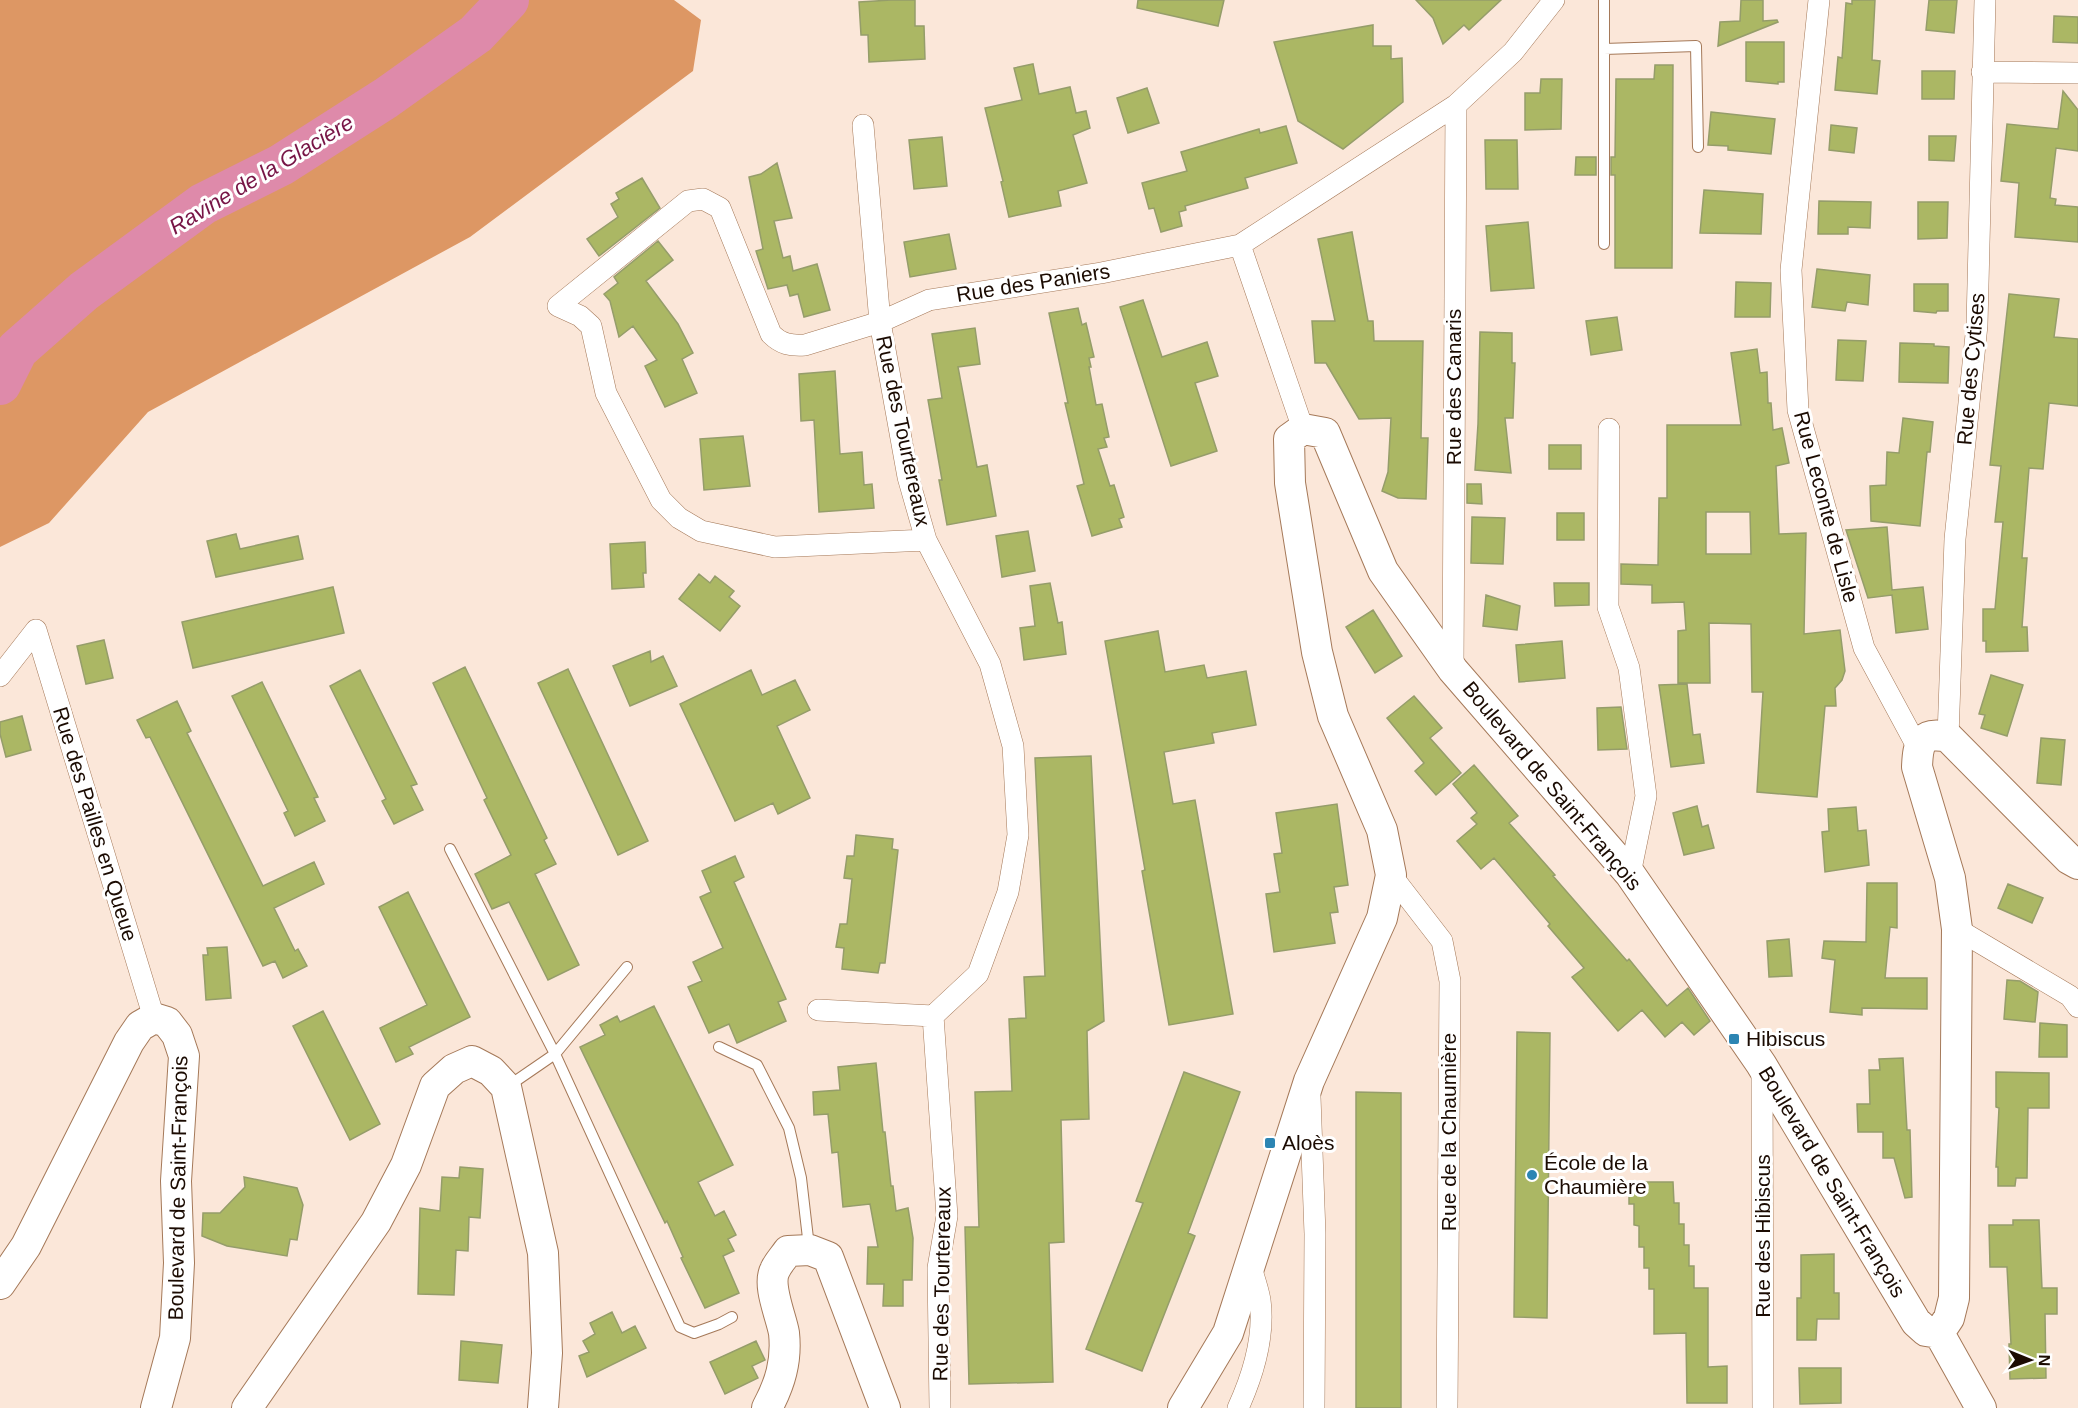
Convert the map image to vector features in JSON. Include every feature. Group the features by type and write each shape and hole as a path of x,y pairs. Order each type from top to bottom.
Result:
{"main road":[{"path":"1183,1408 1228,1333 1249,1262 1310,1081 1382,918 1391,874 1382,830 1333,716 1317,652 1290,483 1289,439 1303,429"},
{"name":"Boulevard de Saint-François","path":"1303,429 1325,433 1383,571 1453,670 1630,874 1761,1064 1916,1322 1926,1331 1939,1333"},
{"path":"1981,1408 1939,1333 1949,1318 1954,1298 1957,929 1950,878 1917,767 1918,748 1922,741 1937,735 1948,737 2069,859 2078,864"},
{"path":"0,1284 26,1246 129,1042 140,1026 154,1018"},
{"name":"Boulevard de Saint-François","path":"154,1018 167,1022 177,1035 184,1056 177,1181 179,1263 175,1338 156,1408"},
{"path":"247,1408 376,1222 406,1165 435,1086 454,1070 472,1061 491,1071 506,1087 543,1253 547,1353 543,1408"},
{"path":"767,1408 777,1389 784,1366 784,1334 773,1289 774,1271 788,1251 810,1250 828,1257 885,1408"}],"street":[{"name":"Rue des Paniers","path":"926,540 775,547 701,531 680,518 661,500 606,393 591,326 580,316 558,306 688,201 704,199 720,208 771,334 780,343 792,346 805,345 880,322 929,300 1101,273 1240,245 1456,105 1514,52 1554,0"},
{"name":"Rue Leconte de Lisle","path":"1819,0 1791,270 1798,410 1864,648 1918,748"},
{"name":"Rue des Cytises","path":"1948,737 1955,539 1977,325 1982,72 1986,0"},
{"path":"1982,72 2078,73"},
{"name":"Rue des Canaris","path":"1453,670 1456,105"},
{"name":"Rue des Tourtereaux","path":"863,125 880,322 908,477 926,540 990,664 1013,746 1018,835 1008,892 978,974 933,1016 947,1216 938,1268 940,1408"},
{"path":"1240,245 1303,429"},
{"path":"1609,429 1608,607 1629,668 1646,796 1630,874"},
{"name":"Rue des Pailles en Queue","path":"0,676 36,630 154,1018"},
{"name":"Rue de la Chaumière","path":"1391,874 1442,941 1450,981 1447,1408"},
{"path":"1957,929 2070,996 2078,1007"},
{"path":"819,1010 933,1016"},
{"name":"Rue des Hibiscus","path":"1761,1064 1763,1408"},
{"path":"1310,1081 1315,1234 1314,1408"},
{"path":"1238,1408 1250,1382 1260,1340 1260,1300 1249,1262"}],"lane":[{"path":"1604,0 1604,244"},
{"path":"1604,49 1696,46 1698,147"},
{"path":"450,849 555,1054 680,1327 694,1333 732,1317"},
{"path":"506,1087 555,1054 627,967"},
{"path":"719,1047 757,1065 789,1128 801,1178 810,1250"}],"shaded area":[{"path":"0,0 674,0 701,20 693,71 470,237 148,412 49,523 0,547"}],"building":[{"path":"915,0 915,26 924,26 925,59 869,62 868,35 861,35 859,2"},
{"path":"1138,0 1224,0 1218,26 1137,8"},
{"path":"1416,0 1501,0 1469,30 1464,25 1443,44 1433,18"},
{"path":"1741,0 1763,0 1763,21 1777,20 1778,22 1718,46 1720,22 1740,21"},
{"path":"1852,0 1875,0 1872,60 1880,61 1877,94 1835,90 1838,57 1842,58 1846,3 1852,4"},
{"path":"1929,0 1957,0 1954,33 1926,30"},
{"path":"2054,16 2078,17 2078,43 2053,42"},
{"path":"1373,25 1373,46 1391,46 1391,59 1402,58 1403,102 1343,149 1298,121 1274,42"},
{"path":"1746,42 1784,42 1784,82 1778,82 1778,84 1746,81"},
{"path":"1033,64 1039,94 1070,87 1076,113 1086,111 1090,128 1073,135 1087,183 1058,191 1061,206 1009,217 1001,182 1003,181 985,108 1022,100 1014,68"},
{"path":"1655,65 1673,65 1672,268 1615,268 1615,175 1611,175 1611,157 1615,157 1616,79 1654,79"},
{"path":"1922,71 1955,71 1954,99 1922,99"},
{"path":"1541,79 1562,79 1561,129 1525,130 1525,93 1540,93"},
{"path":"1147,88 1159,123 1128,133 1117,98"},
{"path":"2063,91 2078,110 2078,151 2056,148 2050,198 2056,199 2055,205 2078,207 2078,242 2015,237 2019,183 2001,181 2007,124 2058,129"},
{"path":"1711,112 1775,119 1771,154 1728,150 1728,146 1708,145"},
{"path":"1831,125 1857,128 1854,153 1829,150"},
{"path":"1286,126 1297,163 1245,178 1248,188 1185,206 1186,210 1179,212 1182,226 1161,232 1154,208 1149,209 1142,183 1187,171 1181,152 1259,129 1260,133"},
{"path":"1929,136 1956,136 1954,161 1929,160"},
{"path":"942,137 947,186 914,189 909,140"},
{"path":"1485,140 1517,140 1518,189 1486,189"},
{"path":"1576,157 1596,157 1596,175 1575,175"},
{"path":"777,163 792,218 774,221 783,258 790,256 793,271 817,264 830,310 804,317 798,294 790,296 787,285 768,289 756,251 763,249 749,177 761,174"},
{"path":"642,178 660,208 599,256 587,239 618,217 611,204 619,199 616,193"},
{"path":"1704,190 1763,194 1761,234 1700,233"},
{"path":"1819,201 1871,202 1870,228 1848,227 1848,234 1818,234"},
{"path":"1918,202 1948,202 1947,238 1918,239"},
{"path":"1528,222 1534,288 1491,291 1486,226"},
{"path":"1352,232 1368,321 1373,321 1374,341 1423,341 1421,438 1428,438 1426,499 1398,498 1382,491 1388,472 1391,418 1359,419 1326,363 1315,363 1312,321 1335,321 1318,239"},
{"path":"949,234 956,269 910,277 904,242"},
{"path":"658,241 673,260 646,281 678,324 693,353 682,359 697,393 665,407 645,366 657,360 633,326 619,337 610,301 604,294 618,283 614,277"},
{"path":"1817,269 1870,275 1868,305 1847,302 1845,311 1812,307"},
{"path":"1736,282 1771,283 1770,317 1735,317"},
{"path":"1914,284 1948,284 1948,311 1937,311 1936,313 1914,311"},
{"path":"2009,294 2059,299 2054,337 2078,339 2078,406 2049,403 2043,469 2029,468 2022,558 2027,558 2022,627 2027,627 2028,651 1986,652 1986,641 1983,641 1983,609 1995,609 2003,522 1995,522 2001,466 1990,465"},
{"path":"1143,300 1162,357 1207,342 1218,376 1195,383 1217,451 1171,466 1120,307"},
{"path":"1078,308 1082,325 1086,323 1094,357 1089,358 1091,367 1089,367 1096,405 1102,404 1109,437 1104,438 1107,447 1098,449 1110,486 1114,485 1124,517 1119,519 1122,527 1092,536 1077,486 1084,484 1065,403 1068,403 1049,313"},
{"path":"1617,317 1622,350 1591,355 1586,321"},
{"path":"975,328 980,364 958,367 977,467 987,465 996,516 947,525 939,480 942,480 928,400 942,398 932,334"},
{"path":"1480,332 1512,333 1512,363 1515,363 1513,418 1505,418 1511,473 1475,470"},
{"path":"1838,340 1866,341 1863,381 1836,380"},
{"path":"1900,343 1949,347 1948,383 1899,382"},
{"path":"1757,349 1760,373 1767,372 1768,403 1771,403 1773,430 1782,428 1789,463 1776,466 1779,534 1806,533 1804,634 1840,630 1845,671 1842,680 1835,688 1836,706 1825,706 1817,797 1757,792 1763,692 1752,692 1751,624 1709,623 1710,683 1678,683 1678,631 1686,630 1684,602 1652,603 1652,585 1621,584 1621,564 1658,565 1659,498 1667,498 1667,425 1741,425 1731,353","holes":["1706,512 1750,512 1751,554 1706,554"]},
{"path":"835,371 840,454 862,452 864,485 872,484 874,508 819,512 814,420 801,421 799,374"},
{"path":"1903,418 1933,422 1930,452 1927,452 1920,526 1871,521 1870,486 1886,485 1887,452 1899,453"},
{"path":"743,436 750,486 704,490 700,439"},
{"path":"1549,445 1581,445 1581,469 1549,469"},
{"path":"1467,484 1481,484 1482,504 1467,503"},
{"path":"1557,513 1584,513 1584,540 1557,540"},
{"path":"1472,517 1505,518 1503,564 1471,563"},
{"path":"1887,527 1892,590 1923,587 1928,629 1896,633 1892,595 1868,598 1846,530"},
{"path":"1028,531 1035,571 1002,577 996,536"},
{"path":"236,534 240,549 298,536 303,559 216,577 207,541"},
{"path":"645,542 644,587 612,589 610,544"},
{"path":"699,574 710,583 715,576 734,591 729,597 740,606 720,631 679,599"},
{"path":"1050,583 1058,623 1062,622 1066,654 1024,660 1020,628 1035,626 1030,586"},
{"path":"1554,583 1589,583 1589,605 1555,606"},
{"path":"333,587 344,633 193,668 182,622"},
{"path":"1486,595 1520,606 1517,630 1483,626"},
{"path":"1373,610 1402,656 1375,673 1346,627"},
{"path":"1158,631 1165,672 1204,665 1207,678 1246,671 1256,725 1212,733 1214,743 1164,752 1173,804 1195,800 1233,1014 1169,1025 1142,871 1145,870 1105,641"},
{"path":"104,640 113,678 86,684 77,646"},
{"path":"1562,641 1565,678 1519,682 1516,645"},
{"path":"650,651 651,662 663,656 677,686 630,706 613,666"},
{"path":"465,667 547,838 544,840 556,864 535,874 579,965 548,980 509,902 492,909 475,874 511,855 484,800 487,798 433,683"},
{"path":"568,669 648,841 618,855 538,683"},
{"path":"360,670 417,784 411,786 423,810 394,824 382,801 386,799 330,686"},
{"path":"751,670 762,695 795,680 810,710 777,726 810,798 778,814 773,803 735,821 680,704"},
{"path":"1991,675 2023,685 2007,736 1981,728 1985,715 1979,714"},
{"path":"262,682 318,797 314,798 325,821 295,836 284,813 288,811 232,696"},
{"path":"1687,684 1693,735 1700,734 1704,763 1671,767 1659,685"},
{"path":"1414,696 1442,728 1430,738 1461,773 1436,795 1415,771 1424,763 1387,718"},
{"path":"177,701 191,731 187,733 263,886 314,862 324,884 274,908 295,951 298,949 307,966 283,978 275,961 263,966 150,737 146,738 137,720"},
{"path":"1621,707 1627,749 1598,750 1597,708"},
{"path":"22,716 31,750 6,757 0,734 0,722"},
{"path":"2041,738 2065,740 2061,785 2037,783"},
{"path":"1091,756 1104,1021 1087,1031 1089,1119 1061,1120 1064,1242 1049,1243 1053,1382 969,1384 965,1227 979,1227 975,1092 1012,1091 1009,1019 1026,1018 1024,977 1045,976 1035,758"},
{"path":"1474,765 1518,816 1509,823 1627,961 1629,959 1667,1006 1688,988 1710,1021 1694,1035 1682,1022 1665,1037 1642,1010 1618,1031 1572,977 1584,968 1548,926 1550,924 1494,858 1481,869 1457,841 1477,824 1471,818 1477,813 1453,784"},
{"path":"1337,804 1348,885 1334,887 1338,912 1330,913 1335,943 1274,952 1266,894 1280,892 1274,854 1282,853 1276,813"},
{"path":"1697,806 1702,827 1708,825 1714,848 1684,855 1673,813"},
{"path":"1856,807 1858,831 1866,830 1869,865 1825,872 1822,832 1829,831 1828,809"},
{"path":"856,835 893,839 892,849 898,850 885,963 880,963 878,973 842,969 844,948 836,947 840,924 847,924 852,879 844,878 847,856 854,856"},
{"path":"735,856 744,877 734,882 786,999 778,1002 786,1021 737,1043 729,1024 709,1033 688,987 702,981 693,962 723,948 700,897 711,892 702,871"},
{"path":"1867,883 1897,883 1897,928 1890,927 1885,978 1927,978 1927,1009 1862,1008 1862,1015 1830,1012 1835,960 1822,958 1824,941 1866,942"},
{"path":"2008,884 2043,898 2032,923 1998,908"},
{"path":"408,892 470,1017 409,1047 413,1054 396,1062 380,1028 427,1005 379,907"},
{"path":"1789,939 1792,976 1769,977 1767,941"},
{"path":"227,947 231,998 206,1000 203,955 208,955 207,948"},
{"path":"2007,980 2020,981 2038,992 2035,1022 2004,1019"},
{"path":"654,1006 733,1165 698,1182 715,1216 724,1211 736,1235 728,1239 734,1251 723,1256 739,1293 705,1308 681,1258 683,1257 667,1221 665,1223 580,1047 605,1035 600,1025 617,1016 620,1022"},
{"path":"323,1011 380,1124 350,1140 293,1026"},
{"path":"2040,1023 2067,1025 2067,1057 2039,1057"},
{"name":"École de la Chaumière","path":"1517,1032 1550,1033 1547,1318 1514,1317"},
{"path":"1903,1058 1907,1130 1910,1130 1912,1197 1905,1198 1894,1158 1883,1158 1883,1132 1858,1132 1857,1104 1870,1104 1869,1070 1880,1070 1879,1059"},
{"path":"876,1063 883,1132 885,1132 896,1211 908,1208 913,1238 912,1280 903,1280 903,1306 883,1306 884,1284 867,1284 868,1247 878,1247 870,1204 843,1207 838,1152 832,1153 828,1114 814,1115 813,1092 840,1090 838,1067"},
{"path":"1184,1072 1240,1092 1188,1233 1195,1236 1142,1371 1086,1349 1143,1203 1136,1201"},
{"path":"1996,1072 2049,1073 2049,1108 2028,1108 2027,1178 2016,1178 2015,1186 1998,1186 1998,1167 1996,1167 1999,1108 1996,1107"},
{"path":"1356,1092 1401,1093 1401,1408 1356,1408"},
{"path":"460,1167 483,1169 480,1218 469,1217 468,1251 456,1250 454,1295 418,1294 420,1208 440,1211 442,1177 459,1178"},
{"path":"244,1177 297,1188 303,1205 297,1240 290,1239 287,1256 227,1246 202,1236 203,1213 220,1213 245,1187"},
{"path":"1629,1182 1673,1182 1674,1203 1679,1203 1679,1224 1684,1224 1684,1245 1689,1245 1689,1266 1694,1266 1694,1288 1708,1288 1708,1367 1727,1366 1727,1403 1687,1403 1686,1333 1654,1334 1654,1289 1649,1289 1649,1268 1644,1268 1644,1247 1639,1247 1639,1226 1634,1225 1634,1204 1629,1204"},
{"path":"2013,1220 2039,1220 2042,1288 2057,1288 2057,1314 2045,1314 2046,1378 2010,1379 2009,1344 2011,1344 2007,1267 1990,1267 1989,1225 2013,1225"},
{"path":"1834,1254 1834,1293 1839,1293 1839,1319 1817,1319 1816,1340 1797,1340 1797,1298 1801,1298 1801,1255"},
{"path":"612,1312 622,1333 635,1326 646,1348 587,1377 579,1356 589,1352 583,1341 595,1334 590,1323"},
{"path":"461,1341 502,1345 498,1383 459,1380"},
{"path":"756,1341 765,1360 752,1366 758,1378 725,1394 710,1362"},
{"path":"1799,1368 1841,1368 1841,1403 1800,1404"}],"waterway":[{"name":"Ravine de la Glacière","path":"0,384 17,350 84,291 203,204 281,165 386,98 476,34 508,0"}],"place":[{"name":"Hibiscus","path":"1734,1039"},
{"name":"Aloès","path":"1270,1143"},
{"name":"École de la Chaumière","path":"1532,1175"}]}
